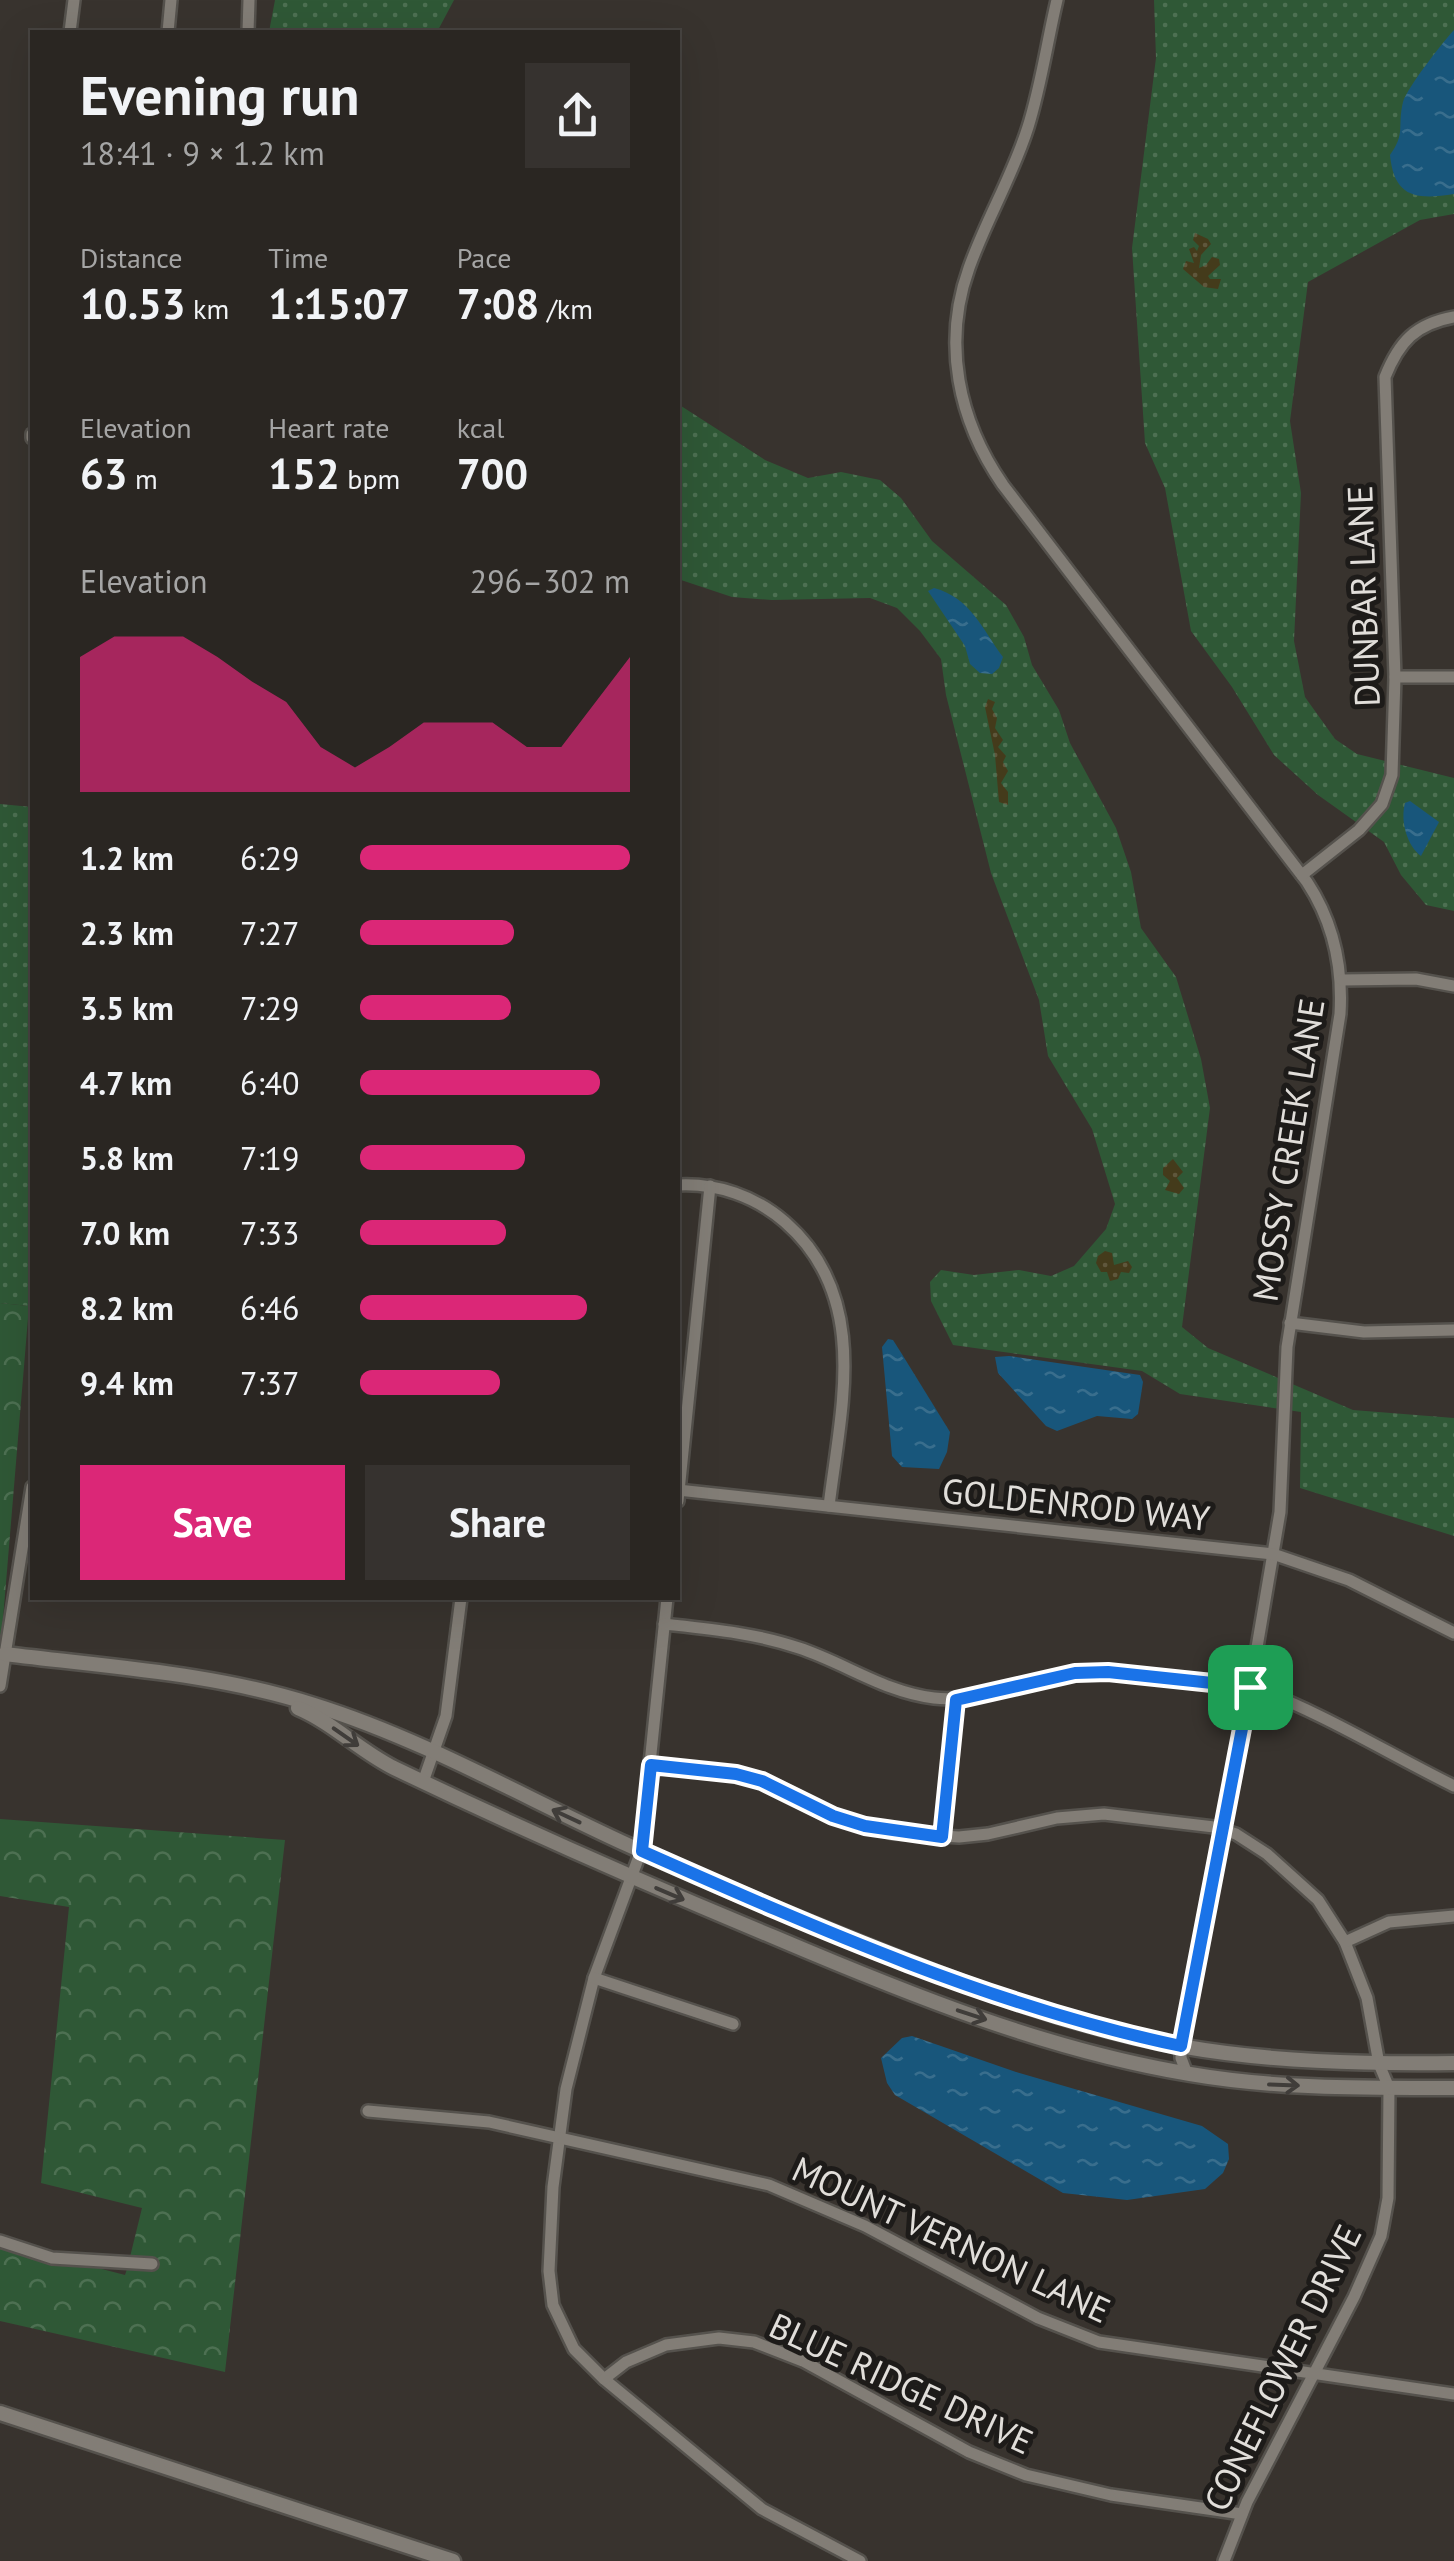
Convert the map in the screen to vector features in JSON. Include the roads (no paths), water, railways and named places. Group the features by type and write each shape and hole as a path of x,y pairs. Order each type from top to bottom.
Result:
{"street":[{"path":"70,30 74,0"},
{"path":"168,30 171,0"},
{"path":"248,30 249,0"},
{"name":"MOSSY CREEK LANE","path":"1057,0 1028,127 970,264 960,303 956,364 964,409 985,457 1003,485 1302,875 1328,922 1342,980 1340,1014 1290,1323 1282,1490 1273,1554 1181,2046 1187,2074"},
{"name":"DUNBAR LANE","path":"1302,875 1359,830 1382,804 1394,760 1385,377 1396,350 1412,331 1454,317"},
{"path":"1395,677 1454,678"},
{"path":"1342,980 1416,978 1454,986"},
{"path":"680,1185 710,1186 744,1196 777,1216 805,1242 829,1281 845,1344 829,1506"},
{"path":"680,1471 710,1186"},
{"path":"1290,1323 1364,1332 1454,1330"},
{"name":"GOLDENROD WAY","path":"680,1490 1273,1554 1349,1580 1454,1632"},
{"path":"0,1686 30,1499"},
{"path":"423,1782 446,1716 461,1600"},
{"path":"667,1600 642,1851 594,1978 576,2040 559,2138 550,2246 553,2305 574,2348 604,2379 762,2509 860,2561"},
{"path":"664,1624 767,1638 900,1691 956,1700 1075,1673 1108,1672 1250,1687 1292,1704 1454,1786"},
{"path":"6,1654 156,1672 261,1691 359,1720 773,1908 1015,2002 1098,2027 1181,2046 1379,2064 1454,2063"},
{"path":"261,1691 314,1715 381,1761 632,1878 926,2000 1058,2044 1187,2074 1268,2085 1454,2088"},
{"path":"942,1837 956,1700"},
{"name":"CONEFLOWER DRIVE","path":"651,1765 736,1774 762,1781 833,1816 865,1826 942,1837 988,1834 1104,1814 1223,1830 1266,1854 1318,1900 1345,1942 1368,1998 1379,2064 1389,2088 1388,2198 1381,2236 1242,2514 1224,2561"},
{"path":"1345,1942 1389,1922 1454,1916"},
{"path":"594,1978 732,2024"},
{"path":"1389,2088 1406,2064"},
{"name":"MOUNT VERNON LANE","path":"368,2111 489,2122 748,2179 866,2226 1038,2318 1099,2342 1454,2394"},
{"path":"0,2241 52,2258 152,2264"},
{"name":"BLUE RIDGE DRIVE","path":"604,2379 626,2362 666,2345 708,2338 754,2342 788,2354 969,2452 1026,2475 1111,2495 1242,2514"},
{"path":"0,2413 454,2561"}],"water":[{"path":"1454,30 1454,194 1419,196 1402,188 1396,180 1390,155 1400,135 1406,95"},
{"path":"934,588 967,607 1003,657 992,674 980,673 970,664 965,646 928,591"},
{"path":"1410,801 1439,822 1421,856 1408,840 1404,825 1405,803"},
{"path":"888,1339 893,1340 950,1432 939,1469 902,1467 892,1456 882,1347"},
{"path":"995,1357 1140,1375 1143,1382 1138,1414 1132,1419 1097,1416 1057,1431 1046,1426 998,1373"},
{"path":"912,2036 1016,2072 1202,2126 1228,2144 1229,2159 1223,2173 1205,2189 1127,2200 1063,2193 895,2095 887,2083 881,2058 902,2038"}]}
